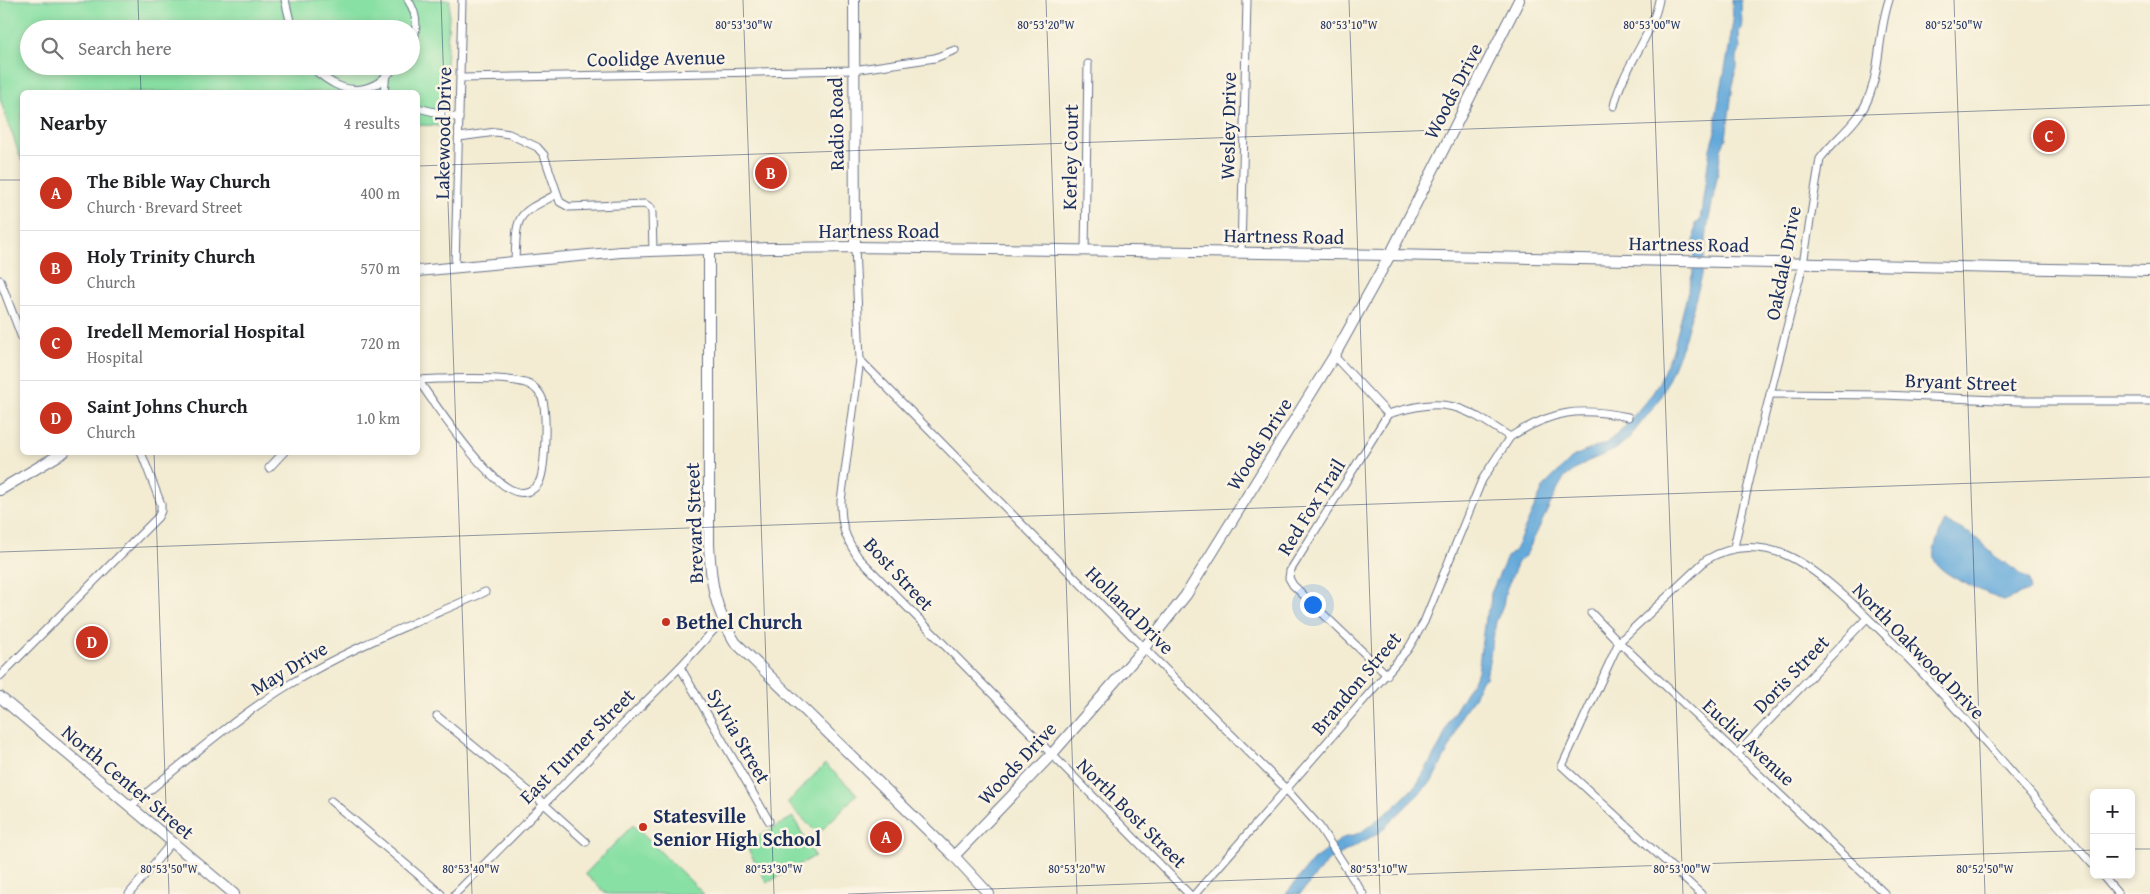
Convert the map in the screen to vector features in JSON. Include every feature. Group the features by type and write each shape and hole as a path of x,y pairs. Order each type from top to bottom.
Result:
{"main road":[{"name":"Radio Road","path":"854,0 855,247"},
{"name":"Woods Drive","path":"954,856 1052,754 1144,648 1186,594 1334,356 1390,255 1519,0"},
{"name":"Hartness Road","path":"420,271 455,266 653,251 855,247 1390,255 2150,271"},
{"name":"Brevard Street","path":"709,249 710,561 714,596 722,622 735,642 954,856 989,894"},
{"path":"0,490 59,455"},
{"name":"North Center Street","path":"0,697 234,894"}],"street":[{"path":"285,0 290,20"},
{"path":"408,0 414,10 416,20"},
{"name":"Lakewood Drive","path":"455,266 462,0"},
{"name":"Wesley Drive","path":"1241,253 1247,0"},
{"path":"1614,106 1617,91 1654,17 1659,0"},
{"name":"Oakdale Drive","path":"1734,547 1803,264 1820,160 1829,147 1857,120 1868,99 1875,76 1884,15 1889,0"},
{"name":"Coolidge Avenue","path":"461,78 853,70 935,58 955,50"},
{"name":"Kerley Court","path":"1085,251 1088,64"},
{"path":"322,75 339,88 346,90"},
{"path":"339,88 360,88 377,83 384,75"},
{"path":"384,90 386,75"},
{"path":"420,108 459,118"},
{"path":"458,137 496,132 509,134 537,147 544,155 560,202 569,207 640,203 648,206 652,213 653,251"},
{"path":"515,261 516,233 520,218 528,209 557,194"},
{"name":"Bost Street","path":"855,247 860,360 841,500 841,521 847,540 858,557 1052,754"},
{"path":"0,280 20,333"},
{"path":"1334,356 1388,414 1415,406 1436,404 1472,412 1510,437 1533,422 1559,414 1586,412 1628,417"},
{"name":"Holland Drive","path":"860,360 1286,789 1319,826 1363,894"},
{"path":"420,380 495,380 520,382 533,386 542,396 544,410 542,473 538,484 530,491 518,493 508,488 475,460 420,383"},
{"name":"Bryant Street","path":"1770,394 1884,395 2018,401 2150,401"},
{"name":"Red Fox Trail","path":"1387,675 1293,585 1289,578 1290,571 1388,414"},
{"name":"Brandon Street","path":"1195,894 1408,649 1424,622 1482,480 1510,437"},
{"path":"0,676 162,511 141,455"},
{"path":"269,468 281,455"},
{"name":"North Oakwood Drive","path":"1619,642 1706,560 1719,552 1734,547 1761,548 1786,556 1809,569 1841,594 1908,657 2090,861"},
{"name":"May Drive","path":"131,806 189,757 250,711 291,684 339,657 485,592"},
{"name":"Euclid Avenue","path":"1591,613 1619,642 1885,894"},
{"name":"Doris Street","path":"1738,753 1868,618"},
{"name":"East Turner Street","path":"455,894 543,803 680,667 722,622"},
{"path":"1619,642 1562,766 1701,894"},
{"name":"Sylvia Street","path":"680,667 769,821"},
{"path":"437,716 543,803 586,842"},
{"name":"North Bost Street","path":"1052,754 1189,894"},
{"path":"331,801 441,894"},
{"path":"129,894 172,842"},
{"path":"2105,879 2118,894"}],"green space":[{"path":"0,0 450,0 442,126 420,125 420,90 20,90 20,156 0,99"},
{"path":"825,764 857,794 818,834 787,803"},
{"path":"793,817 815,856 767,883 745,844"},
{"path":"633,825 704,894 607,894 585,874"}],"water":[{"path":"1732,0 1741,0 1742,26 1739,32 1740,50 1737,57 1726,138 1721,149 1708,224 1702,275 1685,338 1661,398 1629,438 1615,450 1586,462 1564,478 1558,488 1526,555 1518,562 1506,590 1503,605 1496,622 1486,678 1481,680 1474,698 1463,712 1452,743 1432,781 1380,832 1328,861 1300,894 1286,894 1313,860 1343,838 1360,833 1392,809 1417,784 1441,743 1449,721 1478,672 1485,617 1490,606 1491,593 1507,557 1515,550 1544,486 1574,456 1606,443 1621,431 1658,384 1673,350 1693,272 1695,224 1700,221 1710,149 1716,128 1716,116 1733,21"},
{"path":"1945,521 1974,536 1996,557 2028,579 2030,590 2003,601 1964,583 1944,571 1937,565 1934,558 1934,549"}],"place":[{"name":"Iredell Memorial Hospital","path":"2049,136"},
{"name":"Holy Trinity Church","path":"771,173"},
{"name":"Bethel Church","path":"666,622"},
{"name":"Saint Johns Church","path":"92,642"},
{"name":"Statesville Senior High School","path":"643,827"},
{"name":"The Bible Way Church","path":"886,837"}]}
